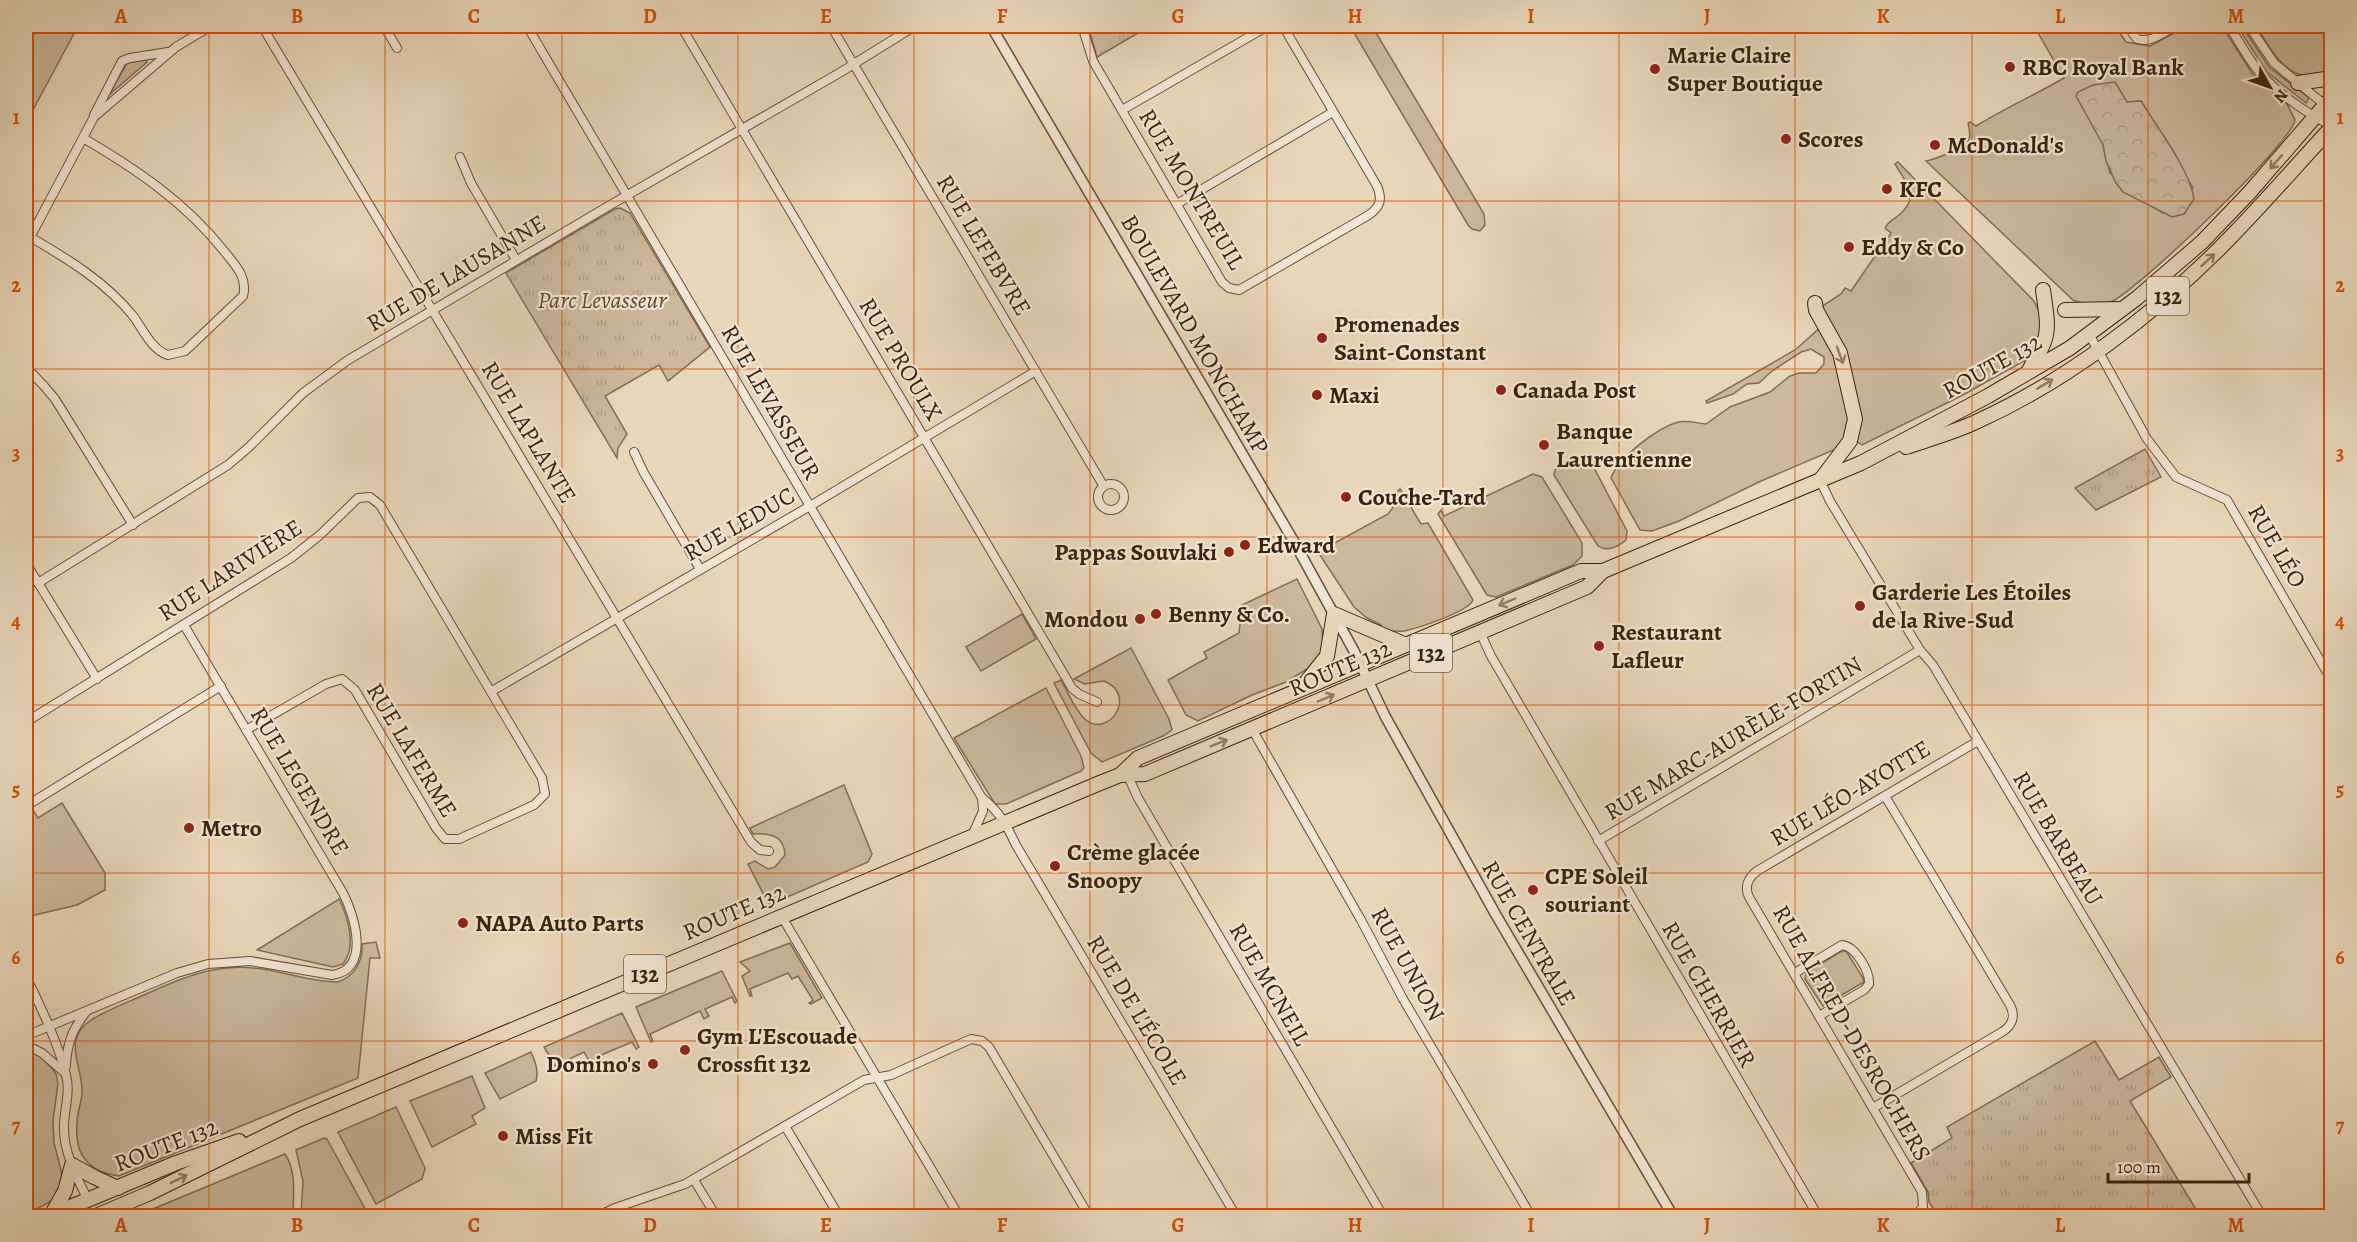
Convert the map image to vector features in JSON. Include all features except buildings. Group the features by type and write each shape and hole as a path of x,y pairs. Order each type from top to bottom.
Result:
{"highway":[{"path":"2298,83 2331,78"},
{"name":"ROUTE 132","path":"1861,463 2027,374 2089,334 2122,309 2207,237 2328,101"},
{"name":"ROUTE 132","path":"1124,773 1144,774 1587,587 1603,571 1861,463 1976,422 1994,413 2043,385 2137,321 2220,248 2331,126"},
{"path":"2027,374 2042,350 2047,334 2048,324 2043,290"},
{"path":"1815,303 1816,310 1840,353 1855,419 1850,441 1820,480"},
{"path":"2065,310 2122,309"},
{"name":"ROUTE 132","path":"50,1216 176,1163 300,1119 1006,823 1124,773 1138,758 1404,644 1581,571 1603,571"},
{"path":"1302,688 1327,656 1334,614 1404,644"},
{"name":"ROUTE 132","path":"96,1216 135,1201 300,1119"},
{"path":"50,1216 65,1191 72,1165 118,1188"},
{"path":"123,1216 135,1201"}],"street":[{"path":"94,117 170,52 211,26"},
{"name":"RUE LAPLANTE","path":"262,26 751,842 760,850 769,851"},
{"path":"384,26 397,48"},
{"name":"RUE LEVASSEUR","path":"527,26 982,798 1006,823"},
{"name":"RUE PROULX","path":"681,26 1072,688 1079,694 1097,702"},
{"name":"RUE LEFEBVRE","path":"831,26 1103,485"},
{"name":"RUE DE LAUSANNE","path":"38,583 233,461 292,403 326,375 516,260 854,64 915,26"},
{"name":"BOULEVARD MONCHAMP","path":"991,26 1250,467 1360,664"},
{"name":"RUE MONTREUIL","path":"1082,26 1090,55 1222,282 1233,290 1249,286 1378,208 1380,193 1283,26"},
{"path":"1122,110 1268,26"},
{"path":"2127,26 2134,37 2144,40 2153,38 2175,26"},
{"path":"2229,26 2261,75 2314,117 2331,126"},
{"path":"2249,26 2274,63 2298,83 2328,101 2331,126"},
{"path":"83,138 141,174 193,217 240,272 245,284 243,296 185,351 168,355 157,349 130,313 104,287 63,256 28,241 122,61 170,52"},
{"path":"1177,204 1333,112"},
{"path":"460,157 471,183 516,260"},
{"name":"RUE LÉO","path":"2089,334 2147,439 2176,477 2227,500 2331,681"},
{"path":"26,367 55,399 133,525"},
{"name":"RUE LEDUC","path":"492,691 1036,371"},
{"path":"634,452 644,474 700,569"},
{"name":"RUE BARBEAU","path":"1820,480 1830,501 1978,741 2262,1216"},
{"name":"RUE LARIVIÈRE","path":"26,722 291,558 329,527 354,500 365,496 380,505 542,778 545,794"},
{"path":"26,563 97,679"},
{"name":"RUE LEGENDRE","path":"87,1010 177,973 220,962 260,962 332,975 345,971 352,965 356,950 356,932 346,899 183,625"},
{"name":"RUE CHERRIER","path":"1480,632 1491,656 1598,841 1818,1216"},
{"name":"RUE MARC-AURÈLE-FORTIN","path":"1598,841 1920,650"},
{"name":"RUE CENTRALE","path":"1360,664 1496,915 1673,1216"},
{"name":"RUE LAFERME","path":"246,730 326,684 342,679 355,690 436,828 445,839 459,839 534,805 545,794"},
{"path":"26,806 221,686"},
{"name":"RUE UNION","path":"1252,729 1361,920 1403,999 1531,1216"},
{"name":"RUE LÉO-AYOTTE","path":"1747,884 1757,871 1978,741"},
{"name":"RUE MCNEIL","path":"1124,773 1383,1216"},
{"path":"1873,1108 2006,1030 2013,1018 2010,1005 1885,796"},
{"path":"971,837 983,811 982,798"},
{"name":"RUE DE L'ÉCOLE","path":"1006,823 1015,843 1236,1216"},
{"name":"RUE ALFRED-DESROCHERS","path":"1747,884 1749,897 1922,1192 1924,1203 1921,1211 1915,1216"},
{"path":"782,916 959,1216"},
{"path":"1795,973 1842,945 1849,946 1854,951 1869,977 1869,984 1864,990 1819,1016"},
{"path":"26,977 66,1074"},
{"path":"26,1036 87,1010"},
{"path":"87,1010 69,1039 64,1136 72,1165 96,1216"},
{"path":"598,1216 615,1208 665,1193 694,1180 859,1082 891,1074 964,1041 977,1040 986,1043 1089,1216"},
{"path":"26,1046 42,1053 66,1074"},
{"path":"785,1126 839,1216"},
{"path":"694,1180 716,1216"}],"green space":[{"path":"26,26 78,26 26,123"},
{"path":"1088,26 1150,26 1097,57"},
{"path":"1350,26 1372,26 1484,214 1485,225 1480,231 1468,225"},
{"path":"2034,26 2115,26 2126,42 2150,46 2187,26 2222,26 2253,75 2287,104 2295,120 2287,134 2241,186 2148,274 2109,303 2085,303 2073,300 1926,161 1949,153 1966,143 1970,135 1968,123 1976,126 2064,78","holes":["2141,101 2193,188 2163,213 2110,173 2103,145 2127,102"]},
{"path":"2237,26 2242,26 2269,67 2309,98 2306,103 2267,72"},
{"path":"2256,26 2331,26 2331,72 2307,76 2290,70 2277,57"},
{"path":"146,60 147,62 109,95 127,63"},
{"path":"2115,82 2127,102 2141,101 2180,162 2194,199 2184,214 2172,217 2123,192 2116,183 2106,161 2103,145 2076,96 2078,92 2093,85"},
{"path":"1898,162 2033,300 2040,315 2041,332 2037,347 2026,360 1961,396 1862,445 1855,440 1859,430 1821,307 1841,294 1845,288 1851,291 1891,233 1885,228 1886,226 1906,208 1910,196 1909,190 1895,164"},
{"name":"Parc Levasseur","path":"620,208 630,213 710,347 668,381 659,365 605,396 627,434 618,448 617,458 506,273"},
{"path":"1821,327 1831,346 1850,417 1846,437 1836,449 1761,481 1679,521 1652,531 1640,530 1611,478 1622,461 1640,444 1669,425 1685,421 1706,424 1730,407 1770,392 1790,376 1799,373 1816,373 1824,364 1824,357 1811,349 1801,352 1772,371 1759,383 1747,384 1733,394 1707,403 1706,401 1795,350"},
{"path":"2145,449 2161,477 2096,510 2075,488"},
{"path":"1581,455 1591,462 1627,531 1626,540 1620,545 1605,549 1598,546 1554,475 1556,467"},
{"path":"1533,474 1542,477 1582,543 1582,556 1573,565 1496,597 1487,595 1438,514 1441,510 1444,516"},
{"path":"1400,489 1421,524 1428,523 1473,600 1469,605 1442,619 1404,631 1389,631 1380,628 1381,625 1367,618 1354,607 1318,552 1388,514 1394,506 1391,498"},
{"path":"1297,579 1322,629 1323,650 1312,666 1286,682 1252,695 1198,721 1186,715 1168,680 1207,658 1204,652 1239,633 1242,605"},
{"path":"1022,614 1036,639 981,671 966,647"},
{"path":"1131,648 1169,719 1172,730 1102,762 1091,753 1054,683 1061,680 1075,707 1086,720 1095,724 1103,723 1111,719 1119,704 1119,696 1114,687 1104,681 1085,684 1074,679"},
{"path":"1046,688 1081,756 1084,768 1006,804 995,804 954,738"},
{"path":"844,785 872,854 868,862 769,905 748,864 755,861 768,869 775,867 785,855 784,848 779,839 765,834 753,834 750,828"},
{"path":"62,803 105,873 105,890 77,905 26,917 26,812 32,808 38,818"},
{"path":"339,899 350,932 350,949 343,964 333,967 257,950"},
{"path":"376,942 380,958 370,958 358,1078 119,1176 99,1170 85,1160 78,1144 77,1134 82,1092 75,1045 82,1028 91,1020 170,983 224,968 264,969 316,980 338,982 349,976 357,967 362,944"},
{"path":"790,943 822,998 809,1003 813,1000 798,976 792,979 788,973 750,989 752,996 750,996 742,976 750,971 740,962"},
{"path":"1846,951 1864,982 1823,1006 1805,979 1806,973 1840,952"},
{"path":"722,971 737,1001 735,1003 732,997 705,1009 709,1016 704,1019 700,1011 650,1034 653,1041 651,1042 636,1007"},
{"path":"622,1013 639,1047 636,1049 632,1042 599,1056 602,1064 593,1068 584,1052 555,1066 544,1047"},
{"path":"2095,1041 2119,1080 2159,1057 2171,1077 2130,1101 2200,1216 1938,1216 1929,1202 1928,1192 1911,1163 1952,1138 1947,1127"},
{"path":"26,1050 36,1053 56,1074 58,1083 53,1121 54,1143 63,1178 55,1199 26,1215"},
{"path":"531,1052 537,1070 536,1081 500,1099 485,1073"},
{"path":"472,1076 485,1108 472,1116 476,1124 432,1147 410,1101"},
{"path":"396,1107 425,1168 422,1179 376,1204 338,1132"},
{"path":"324,1138 327,1139 369,1216 301,1216 303,1181 296,1150"},
{"path":"285,1154 293,1176 293,1216 136,1216"}],"place":[{"name":"RBC Royal Bank","path":"2010,67"},
{"name":"Marie Claire Super Boutique","path":"1655,69"},
{"name":"Scores","path":"1786,139"},
{"name":"McDonald's","path":"1935,145"},
{"name":"KFC","path":"1887,189"},
{"name":"Eddy & Co","path":"1849,247"},
{"name":"Promenades Saint-Constant","path":"1322,338"},
{"name":"Canada Post","path":"1501,390"},
{"name":"Maxi","path":"1317,395"},
{"name":"Banque Laurentienne","path":"1544,445"},
{"name":"Couche-Tard","path":"1346,497"},
{"name":"Edward","path":"1245,545"},
{"name":"Pappas Souvlaki","path":"1229,552"},
{"name":"Garderie Les Étoiles de la Rive-Sud","path":"1860,606"},
{"name":"Benny & Co.","path":"1156,614"},
{"name":"Mondou","path":"1140,619"},
{"name":"Restaurant Lafleur","path":"1599,646"},
{"name":"Metro","path":"189,828"},
{"name":"Crème glacée Snoopy","path":"1055,866"},
{"name":"CPE Soleil souriant","path":"1533,890"},
{"name":"NAPA Auto Parts","path":"463,923"},
{"name":"Gym L'Escouade Crossfit 132","path":"685,1050"},
{"name":"Domino's","path":"653,1064"},
{"name":"Miss Fit","path":"503,1136"}]}
